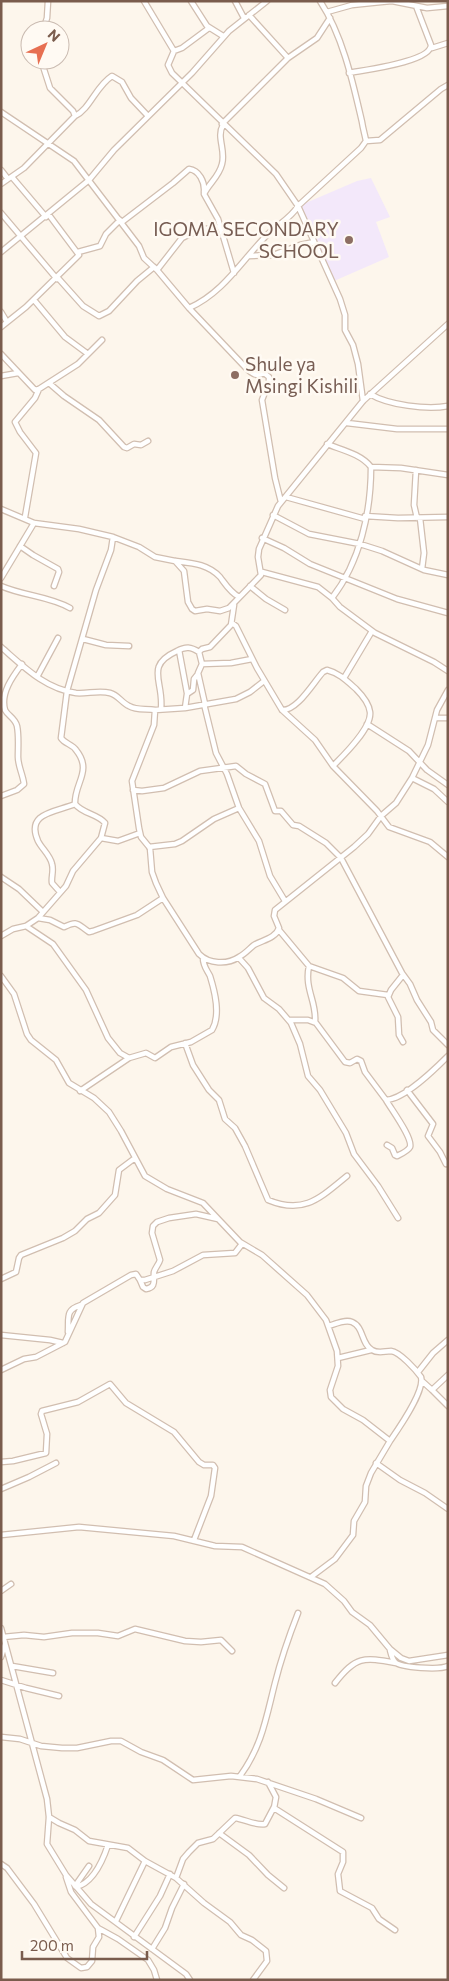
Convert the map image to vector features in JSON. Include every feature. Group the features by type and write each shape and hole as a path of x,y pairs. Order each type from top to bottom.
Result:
{"street":[{"path":"46,20 48,1"},
{"path":"144,1 174,51"},
{"path":"191,1 209,28 223,36"},
{"path":"234,1 244,18"},
{"path":"1,252 48,216 89,180 114,150 192,73 223,36 267,1"},
{"path":"320,1 342,45 359,105 366,142"},
{"path":"327,12 365,2 392,1 427,8 448,6"},
{"path":"416,6 432,48"},
{"path":"250,15 288,58"},
{"path":"204,193 214,181 222,164 220,135 223,124 288,58 317,38 330,18"},
{"path":"209,28 182,48 174,51 168,67 181,83 276,174 298,206 343,306 345,330 355,352 361,379 363,401"},
{"path":"349,73 413,59 425,55 432,48 448,43"},
{"path":"44,70 50,88 74,111 75,116"},
{"path":"1,184 24,168 75,116 84,110 99,87 112,76 122,82 131,98 148,116"},
{"path":"189,308 210,296 234,273 271,232 293,214 298,206 366,142 380,140 448,85"},
{"path":"1,112 74,160 139,246 144,258 250,372 259,375 264,373 269,377 262,400 275,478 281,502"},
{"path":"54,138 58,149"},
{"path":"78,252 100,246 106,234 121,221 189,169 194,170 204,183 206,200 216,214 234,273"},
{"path":"1,170 48,216 78,252 78,257 57,278 1,327"},
{"path":"1,213 83,306 99,316 109,311 137,281 156,269 182,238 198,230 220,228"},
{"path":"249,256 273,255 314,242"},
{"path":"34,300 60,332 88,354"},
{"path":"1,312 7,322"},
{"path":"262,572 258,554 262,538 281,502 363,401 448,324"},
{"path":"25,518 36,453 20,432 16,422 35,398 39,389 78,364 102,340"},
{"path":"1,354 32,388 39,389"},
{"path":"1,376 18,373"},
{"path":"49,383 64,396 99,420 124,447 134,444 141,445 148,441"},
{"path":"370,394 380,400 425,408 448,406"},
{"path":"347,423 397,429 448,429"},
{"path":"328,444 354,454 371,467 416,470 448,475"},
{"path":"332,598 346,578 360,544 371,467"},
{"path":"416,470 414,505 424,553 422,569"},
{"path":"286,497 365,517 448,517"},
{"path":"2,511 34,522 79,529 113,537 139,547 155,557 206,567 239,597"},
{"path":"273,515 309,534 360,544 382,551 422,569 448,575"},
{"path":"1,578 34,522"},
{"path":"75,804 76,795 84,775 84,767 76,748 61,738 67,691 96,590 111,550 113,537"},
{"path":"262,538 284,548 310,564 397,599 448,613"},
{"path":"20,546 58,569 59,572 54,586"},
{"path":"174,561 184,571 188,602 195,611 207,608 220,610 230,608 262,572"},
{"path":"262,572 318,587 340,607 372,631 448,671"},
{"path":"1,586 23,595 55,601 70,608"},
{"path":"250,586 266,599 285,610"},
{"path":"199,652 210,647 232,623 234,605"},
{"path":"232,623 236,626 264,681 282,710 315,740 333,766 382,816 391,828 430,842 448,857"},
{"path":"344,678 372,631"},
{"path":"37,677 58,638"},
{"path":"82,639 106,645 129,646"},
{"path":"1,647 37,677 53,687 82,693 112,693 128,706 158,709 185,708 243,697 264,681"},
{"path":"80,1091 129,1058 146,1053 155,1058 171,1047 198,1038 212,1030 214,1023 216,1002 210,977 203,958 163,898 152,872 149,847 140,833 133,790 133,776 154,725 158,709 161,691 158,666 163,658 179,650 189,648 199,652"},
{"path":"179,650 187,693 185,708"},
{"path":"187,693 193,690 194,679 202,664 199,652"},
{"path":"202,664 231,663 252,659"},
{"path":"1,796 18,790 24,784 18,760 19,747 16,722 5,710 4,697 6,689 22,664"},
{"path":"282,710 288,710 296,705 325,670 329,670 344,678 366,701 370,714 367,724 333,766"},
{"path":"198,673 212,740 240,808 256,835 270,876 285,902"},
{"path":"388,995 359,991 343,978 309,966 279,930 274,912 368,834 382,816 396,803 412,778 428,745 437,710 448,690"},
{"path":"435,718 448,718"},
{"path":"367,724 409,751 448,785"},
{"path":"133,790 142,791 164,788 200,771 236,766 246,774 263,782 275,811 282,812 293,825 300,827 326,843 341,858 403,975 431,1022 433,1030 448,1045"},
{"path":"412,778 434,789 448,802"},
{"path":"1,936 13,929 26,926 38,918 70,880 73,871 101,838 105,828 105,821 82,811 75,804"},
{"path":"60,892 52,883 52,863 38,842 35,827 45,814 75,804"},
{"path":"149,847 175,844 182,841 214,819 240,808"},
{"path":"101,838 118,842 140,833"},
{"path":"1,877 13,884 43,912"},
{"path":"38,918 50,920 62,927 73,922 87,930 93,931 138,915 163,898"},
{"path":"26,926 53,944 63,961 86,990 108,1038 120,1053 129,1058"},
{"path":"203,958 221,962 239,958 248,949 272,937 279,930"},
{"path":"239,958 248,968 264,998 279,1009 289,1020 300,1044 308,1076 323,1094 346,1133 354,1154 378,1186 398,1218"},
{"path":"309,966 308,988 315,1012 315,1022"},
{"path":"388,995 403,975"},
{"path":"1,976 14,994 27,1034 31,1040 53,1057 69,1083 94,1098 109,1112 134,1158 149,1179 167,1189 203,1203 242,1244 262,1255 308,1295 329,1326 338,1358 336,1374 330,1390 331,1397 343,1410 363,1420 390,1441"},
{"path":"388,995 398,1017 399,1035 403,1042"},
{"path":"289,1020 315,1022 336,1046 345,1062 349,1063 357,1059 360,1060 367,1075 386,1100 410,1142 408,1150 397,1156 392,1148 387,1145"},
{"path":"185,1043 193,1065 207,1088 219,1100 225,1119 235,1128 245,1146 268,1200 290,1207 308,1204 318,1200 347,1176"},
{"path":"386,1100 390,1100 407,1090 448,1056"},
{"path":"407,1090 433,1124 428,1136 446,1164"},
{"path":"1,1279 16,1272 21,1255 63,1238 75,1231 87,1219 99,1213 115,1195 119,1170 134,1158"},
{"path":"1,1370 24,1359 36,1357 63,1343 68,1334 70,1311 72,1308 81,1305 131,1275 138,1275 144,1288 148,1290 154,1286 154,1272 160,1260 152,1233 155,1223 165,1219 196,1214 218,1219"},
{"path":"140,1280 173,1271 203,1255 235,1253 242,1244"},
{"path":"329,1326 346,1321 351,1322 357,1326 365,1344 371,1350 378,1352 392,1351 399,1354 418,1372 422,1381 448,1406"},
{"path":"1,1335 63,1343"},
{"path":"418,1372 433,1353 448,1340"},
{"path":"338,1358 371,1350"},
{"path":"432,1390 448,1375"},
{"path":"311,1577 335,1559 353,1535 354,1521 365,1502 366,1486 376,1464 401,1426 421,1388 422,1381"},
{"path":"1,1462 46,1453 47,1441 42,1411 78,1402 110,1384 126,1403 174,1432 199,1462 204,1465 213,1465 215,1468 211,1496 194,1540"},
{"path":"442,1400 448,1398"},
{"path":"1,1488 29,1478 56,1463"},
{"path":"376,1464 448,1509"},
{"path":"3,1534 79,1527 160,1534 216,1546 242,1547 325,1584 341,1598 349,1609 370,1625 390,1649 401,1658 409,1661 448,1656"},
{"path":"1,1591 11,1584"},
{"path":"240,1776 258,1746 271,1706 284,1652 298,1613"},
{"path":"1,1628 47,1799 50,1817 47,1844 66,1875 91,1904 188,1976 190,1980"},
{"path":"3,1639 24,1635 44,1637 72,1633 98,1633 118,1636 135,1629 185,1641 221,1640 232,1651"},
{"path":"1,1657 3,1639"},
{"path":"390,1649 396,1663"},
{"path":"335,1683 352,1664 363,1659 370,1658 432,1669 448,1666"},
{"path":"12,1666 53,1673"},
{"path":"1,1680 17,1686 59,1696"},
{"path":"1,1737 62,1748 121,1741 140,1752 163,1760 193,1780 240,1776 268,1782 360,1818"},
{"path":"176,1878 183,1860 189,1852 198,1843 213,1839 235,1818 265,1824 274,1807 276,1797 268,1782"},
{"path":"274,1807 322,1840 341,1850 344,1854 338,1874 340,1891 372,1908 379,1918 395,1930"},
{"path":"50,1817 58,1823 75,1830 89,1841 124,1846 184,1884 204,1903 230,1922 241,1935 252,1940 266,1951 268,1961 253,1980"},
{"path":"219,1833 249,1855 268,1875 284,1888"},
{"path":"75,1886 85,1882 95,1871 103,1859 108,1845"},
{"path":"116,1921 145,1861"},
{"path":"1,1864 7,1868 30,1898 67,1958 81,1968 86,1967 92,1961 93,1947 99,1937 98,1928"},
{"path":"75,1886 89,1866"},
{"path":"134,1937 160,1896 170,1874"},
{"path":"66,1875 71,1892 98,1928 118,1939 148,1960 157,1980"},
{"path":"152,1950 165,1928 170,1911 184,1884"}],"shaded area":[{"name":"IGOMA SECONDARY SCHOOL","path":"371,178 390,217 376,222 389,257 334,281 301,205 357,181"}],"place":[{"name":"IGOMA SECONDARY SCHOOL","path":"349,240"},
{"name":"Shule ya Msingi Kishili","path":"235,375"}]}
